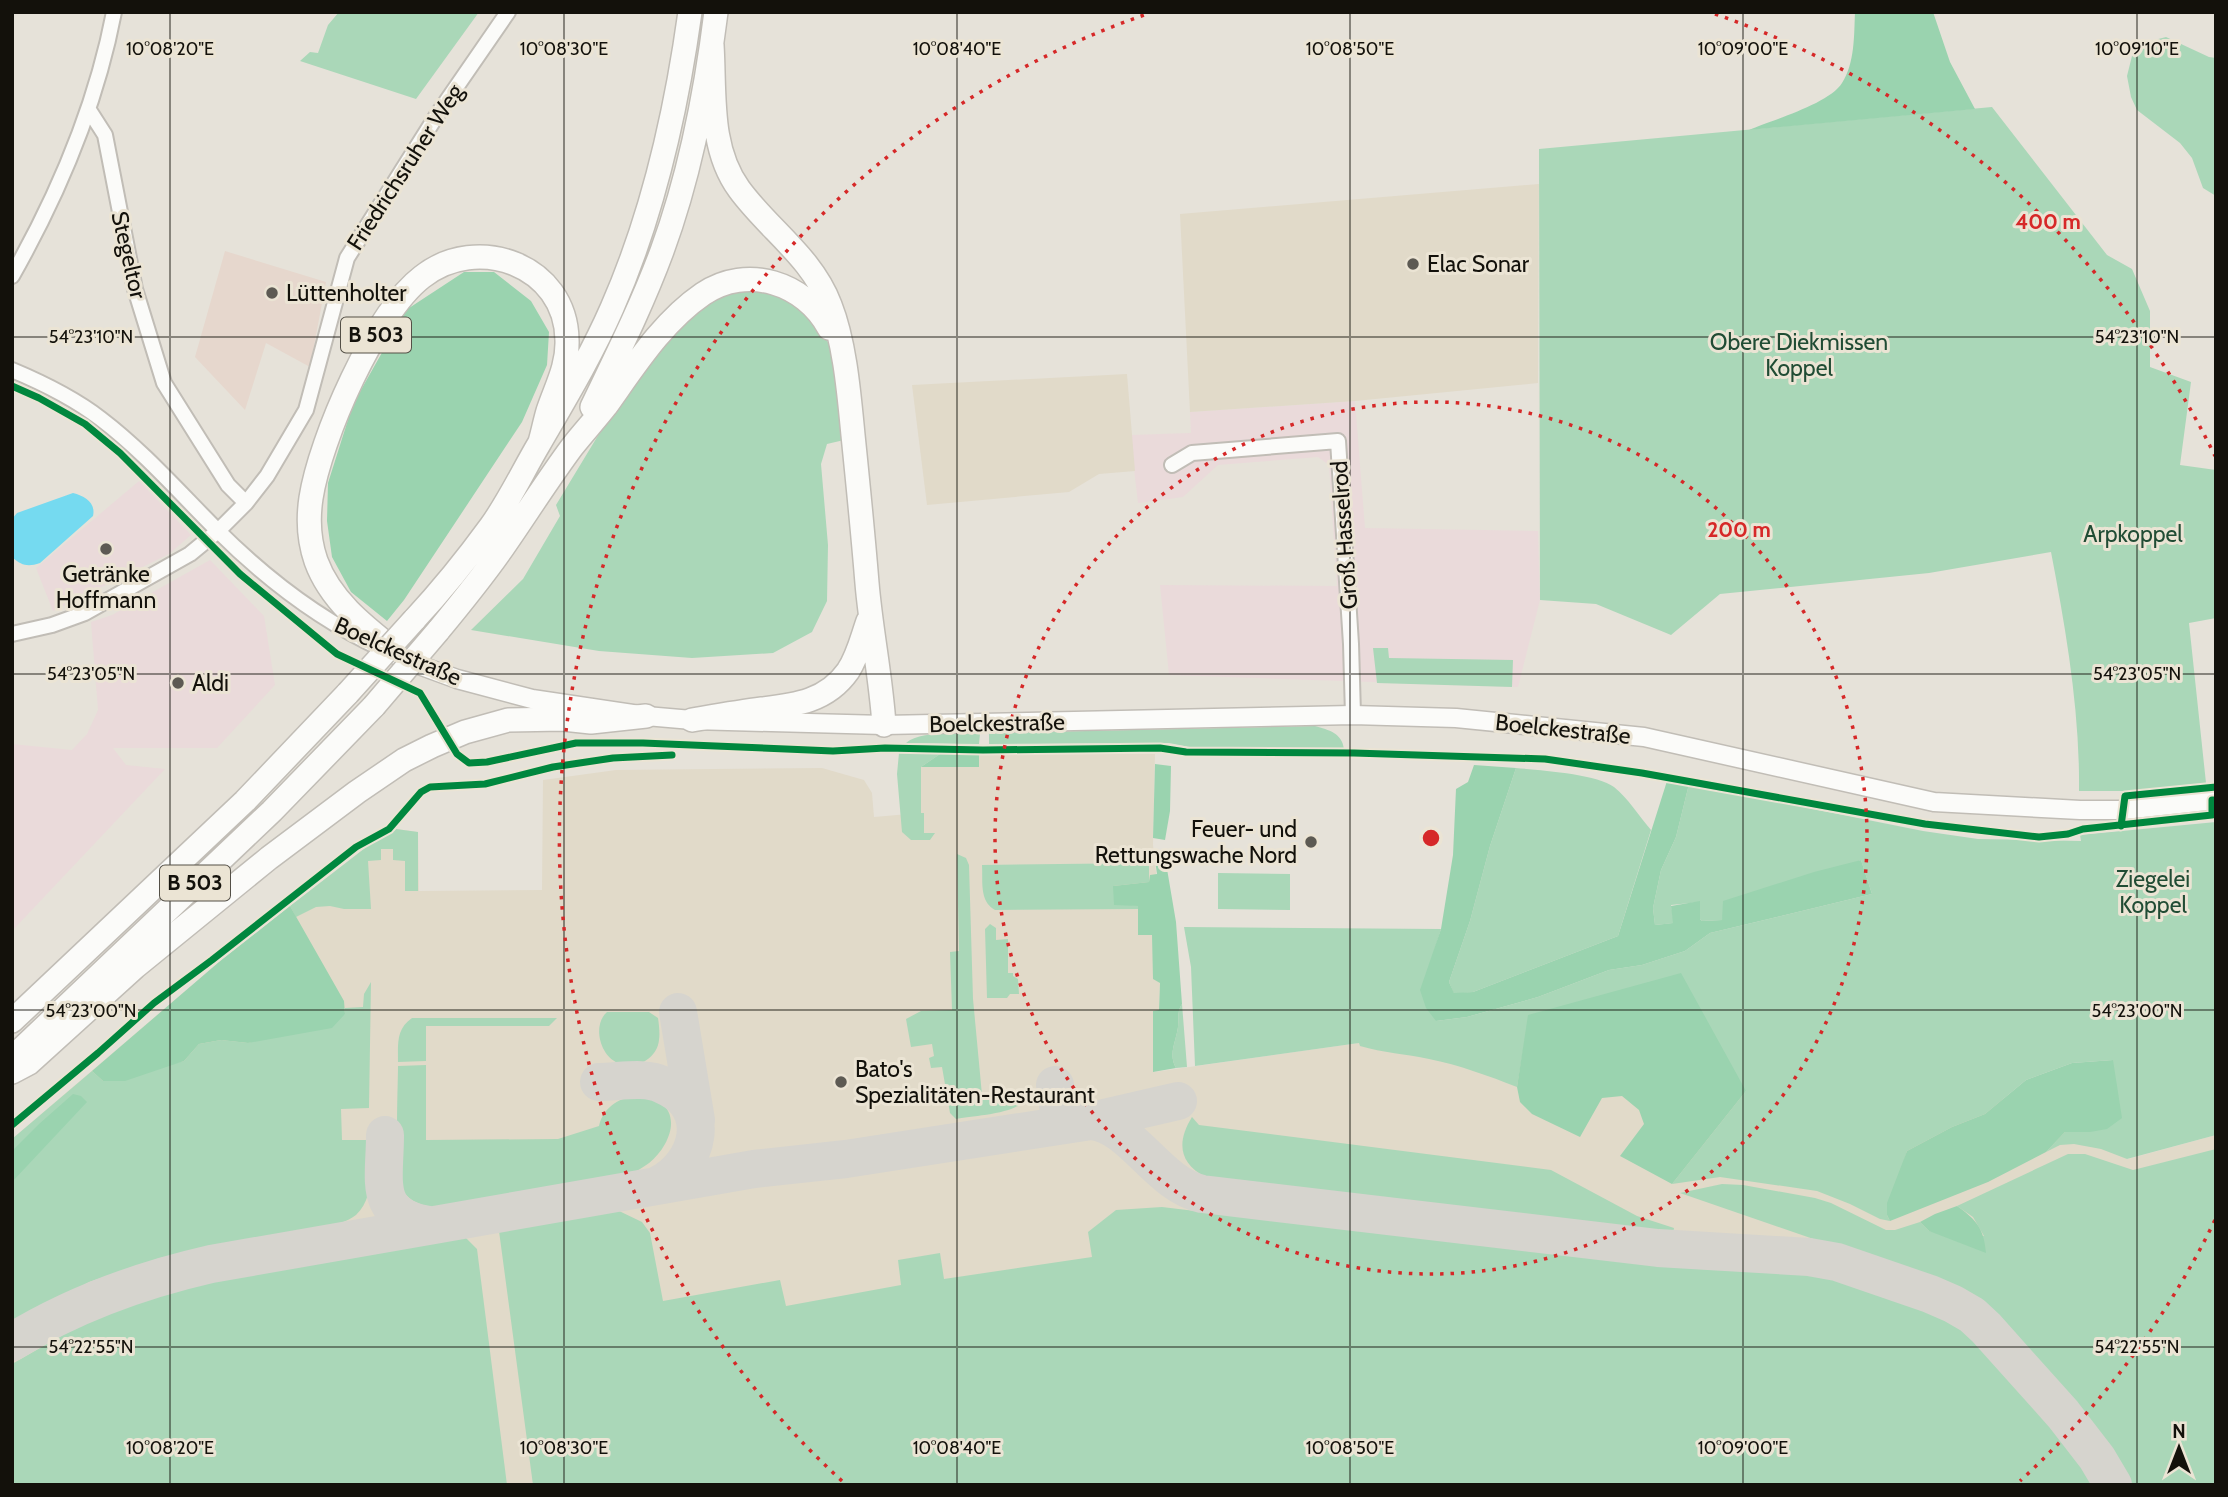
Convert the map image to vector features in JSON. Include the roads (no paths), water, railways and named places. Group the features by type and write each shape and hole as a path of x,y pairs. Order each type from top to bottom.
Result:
{"highway":[{"name":"B 503","path":"12,1021 245,801 437,595 492,524 572,390 612,308 640,236 659,171 682,69 690,12"},
{"name":"B 503","path":"12,1058 272,811 374,706 474,589 572,447 633,323 662,250 685,174 712,46 716,12"},
{"name":"B 503","path":"712,46 720,152 738,188 793,247 824,291 831,306 842,353"},
{"name":"B 503","path":"408,661 349,611 335,597 325,581 310,538 310,500 325,444 360,364 394,308 422,277 451,262 470,257 493,257 512,262 527,270 544,282 555,295 563,315 567,338 566,361 548,410 540,442"},
{"path":"572,447 664,330 692,303 718,286 735,281 762,280 789,288 805,297 816,308 842,353 884,725"},
{"path":"692,720 793,706 818,697 841,680 849,669 870,618"},
{"path":"12,1072 29,1063 135,967 268,858 404,760 465,732 508,720 533,718 591,722 646,716"}],"street":[{"path":"12,276 65,170 89,110 103,68 114,12"},
{"name":"Friedrichsruher Weg","path":"12,634 52,625 104,603 190,554 246,503 267,476 306,410 347,258 437,115 508,12"},
{"name":"Stegeltor","path":"89,110 105,135 135,289 164,383 229,485 246,503"},
{"name":"Boelckestraße","path":"12,370 49,387 98,416 129,442 218,531 272,580 320,617 408,661 457,679 532,699 692,720 884,725 1353,715 1456,718 1644,737 1934,802 2124,810 2216,800"},
{"name":"Groß Hasselrod","path":"1172,465 1192,453 1338,441 1353,715"}],"water":[{"path":"73,493 89,501 93,507 93,516 40,563 25,565 12,557 12,519 17,513"}],"place":[{"name":"Elac Sonar","path":"1413,264"},
{"name":"Lüttenholter","path":"272,293"},
{"name":"Getränke Hoffmann","path":"106,549"},
{"name":"Aldi","path":"178,683"},
{"name":"Feuer- und Rettungswache Nord","path":"1311,842"},
{"name":"Bato's Spezialitäten-Restaurant","path":"841,1082"}],"park label":[{"name":"Obere Diekmissen Koppel","path":"1799,355"},
{"name":"Arpkoppel","path":"2133,534"},
{"name":"Ziegelei Koppel","path":"2153,892"}]}
